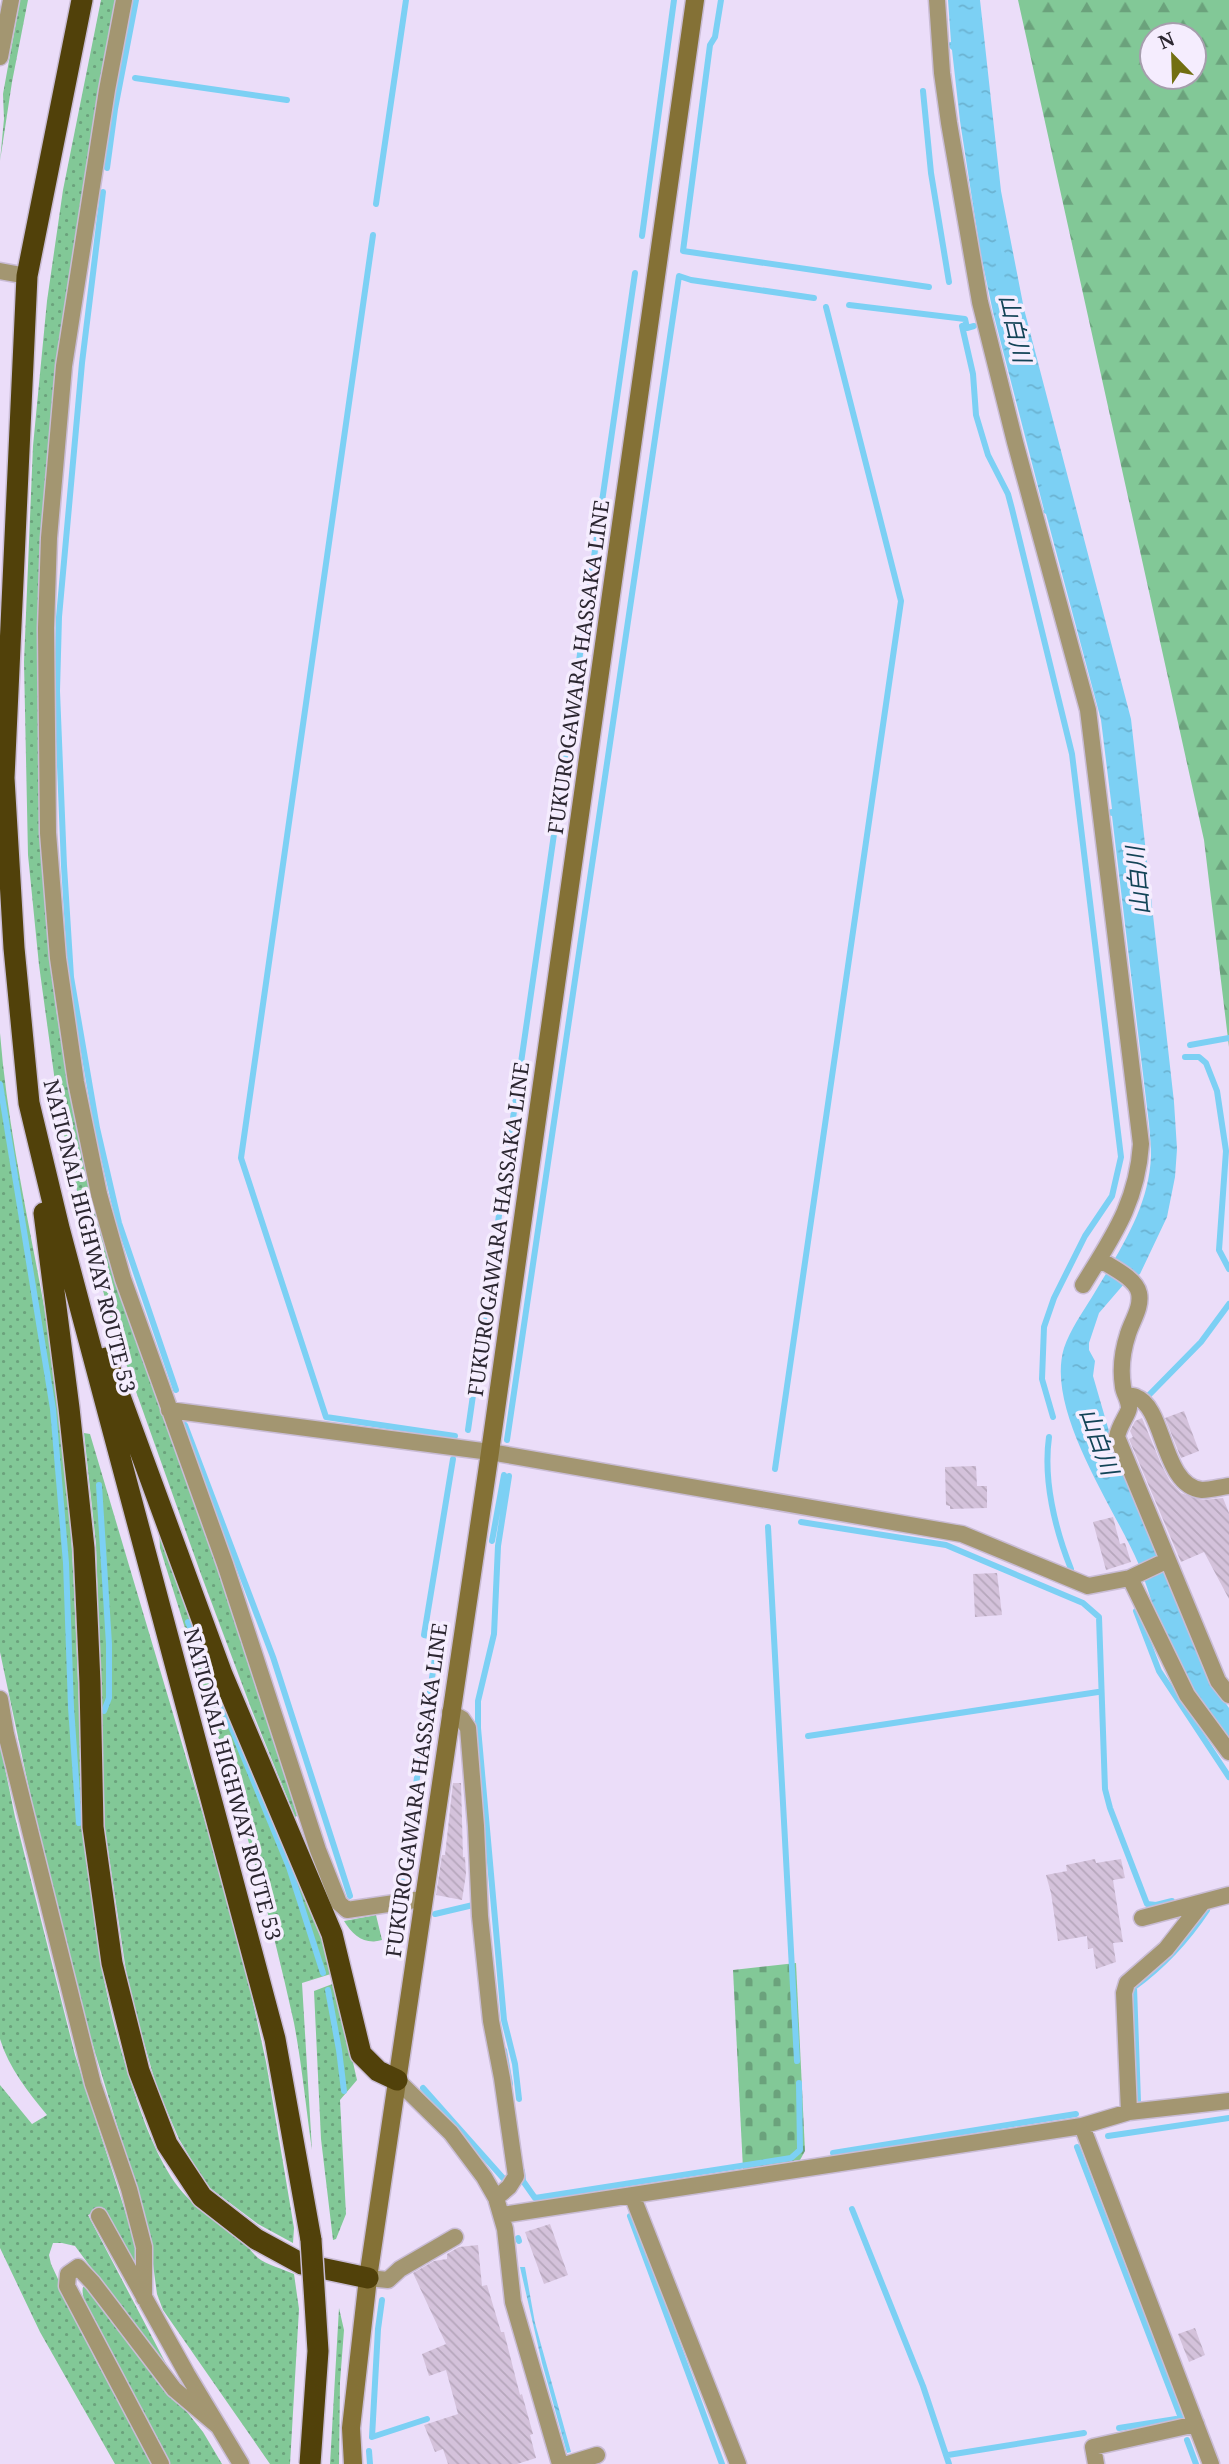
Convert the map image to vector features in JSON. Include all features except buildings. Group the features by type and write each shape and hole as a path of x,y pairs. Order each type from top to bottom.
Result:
{"highway":[{"name":"NATIONAL HIGHWAY ROUTE 53","path":"82,0 27,276 4,778 14,948 29,1103 59,1228 275,2039 311,2240 318,2351 310,2464"},
{"path":"29,1103 69,1408 84,1548 93,1828 112,1963 139,2071 167,2144 202,2197 256,2239 302,2264 368,2278"},
{"path":"59,1228 222,1674 332,1934 361,2054 378,2071 397,2080"}],"main road":[{"name":"FUKUROGAWARA HASSAKA LINE","path":"353,2464 351,2428 368,2278 489,1452 695,0"}],"street":[{"path":"0,57 11,0"},
{"path":"124,0 107,90 64,366 49,538 46,628 48,833 58,958 76,1082 99,1194 122,1279 225,1564 318,1850 339,1903 347,1910 422,1899"},
{"path":"937,0 944,85 979,302 1088,710 1141,1144 1139,1168 1126,1213 1083,1285"},
{"path":"0,271 27,276"},
{"path":"1099,1259 1136,1284 1140,1294 1138,1311 1128,1333 1121,1362 1123,1391 1129,1412 1119,1424 1117,1437 1218,1681 1229,1695"},
{"path":"1126,1396 1137,1397 1147,1405 1179,1477 1189,1486 1203,1490 1229,1486"},
{"path":"169,1410 489,1452 962,1534 1088,1586 1130,1578 1168,1560"},
{"path":"1130,1578 1188,1695 1229,1752"},
{"path":"0,1699 9,1748 90,2072 129,2189 144,2247 144,2298"},
{"path":"450,1712 463,1719 468,1728 477,1826 480,1916 491,2021 516,2176 509,2187 496,2198"},
{"path":"1142,1918 1229,1895"},
{"path":"1129,2112 1124,1993 1128,1983 1166,1949 1202,1903"},
{"path":"397,2080 451,2133 496,2198 502,2215 513,2302 560,2464"},
{"path":"502,2215 1082,2126 1129,2112 1229,2101"},
{"path":"1082,2126 1211,2464"},
{"path":"632,2195 738,2464"},
{"path":"99,2216 241,2464"},
{"path":"368,2278 388,2280 400,2269 455,2237"},
{"path":"161,2464 67,2286 68,2274 78,2267 174,2389 219,2427"},
{"path":"1096,2464 1093,2447 1196,2424"},
{"path":"568,2464 597,2455"}],"green space":[{"path":"20,0 28,0 0,161 4,119 3,94"},
{"path":"101,0 116,0 95,117 61,353 41,591 38,710 41,829 52,980 73,1109 104,1238 136,1338 256,1670 297,1816 295,1817 202,1577 112,1324 60,1118 39,965 28,855 24,662 33,446 47,301 63,190"},
{"path":"1018,0 1229,0 1229,1047 1204,840"},
{"path":"0,1033 13,1135 50,1338 64,1440 88,1861 106,1989 137,2100 171,2177 186,2197 240,2238 258,2258 294,2274 299,2309 290,2464 270,2464 163,2310 157,2294 139,2198 75,1986 43,1855 0,1652"},
{"path":"84,1433 90,1434 215,1855 249,1984 266,2062 294,2228 293,2243 258,2224 210,2188 198,2171 179,2139 157,2088 129,1991 105,1830 96,1544"},
{"path":"159,1529 319,1927 334,1973 302,1983 312,2150 297,2039 280,1963 232,1784 160,1548"},
{"path":"0,1744 15,1817 75,2055 136,2245 136,2269 104,2208 88,2215 174,2379 75,2246 53,2243 49,2255 95,2359 155,2464 115,2464 40,2332 0,2248 0,2085 32,2124 47,2115 14,2070 0,2039"},
{"path":"376,1915 382,1940 360,1938 344,1921"},
{"path":"796,1963 805,2151 800,2160 743,2169 733,1970"},
{"path":"335,1983 357,2080 340,2100 346,2214 336,2239 333,2240 321,2139 314,1991"},
{"path":"83,2287 87,2287 203,2432 222,2464 169,2464 103,2346 84,2300"},
{"path":"339,2308 344,2330 339,2464 330,2464"}],"water":[{"name":"山白川","path":"948,0 980,0 1001,191 1024,309 1131,719 1174,1102 1177,1149 1167,1217 1140,1274 1124,1284 1099,1313 1089,1343 1089,1350 1095,1361 1093,1376 1113,1445 1208,1677 1229,1708 1229,1739 1170,1648 1139,1565 1085,1459 1064,1400 1061,1373 1064,1348 1076,1322 1122,1247 1138,1212 1149,1175 1150,1132 1112,816 1108,815 1107,810 1112,809 1101,720 1046,514 1040,511 1044,510 980,251 977,251 975,246 979,244 952,50 944,43 951,42"},
{"path":"520,2267 525,2267 535,2323 571,2452 567,2453 542,2363"}],"waterway":[{"path":"107,168 115,109 136,0"},
{"path":"376,204 406,0"},
{"path":"642,236 674,0"},
{"path":"721,0 715,37 710,45 683,251 929,287"},
{"path":"135,78 287,100"},
{"path":"923,91 931,173 949,282"},
{"path":"103,192 82,363 59,617 57,691 64,866 71,977 97,1128 119,1223 176,1390"},
{"path":"373,235 241,1158 326,1417 455,1436"},
{"path":"468,1430 635,273"},
{"path":"507,1440 679,276 814,298"},
{"path":"849,305 965,319 967,328 974,326"},
{"path":"775,1469 901,601 826,307"},
{"path":"962,326 973,374 976,415 988,455 1008,494 1072,754 1121,1157 1112,1196 1085,1236 1054,1298 1044,1327 1042,1379 1053,1417"},
{"path":"1190,1045 1229,1038"},
{"path":"1185,1057 1199,1057 1206,1063 1217,1091 1226,1151 1219,1250 1229,1269"},
{"path":"0,1084 53,1409 66,1563 71,1707 79,1823"},
{"path":"1149,1395 1201,1342 1229,1304"},
{"path":"185,1425 273,1657 350,1896"},
{"path":"1049,1437 1049,1487 1060,1538 1071,1569"},
{"path":"401,1884 438,1638 424,1635 453,1459"},
{"path":"492,1541 504,1475"},
{"path":"509,1476 498,1546 494,1634 478,1701 478,1728 504,2020 515,2064 519,2099"},
{"path":"99,1485 109,1644 109,1698 104,1711"},
{"path":"801,1522 946,1545 1083,1603 1099,1617 1105,1789 1147,1904 1172,1901"},
{"path":"768,1527 797,2061"},
{"path":"1136,1611 1159,1671 1229,1777"},
{"path":"188,1622 289,1867 323,1973"},
{"path":"808,1736 1098,1692"},
{"path":"435,1914 473,1905"},
{"path":"1138,2101 1134,1987 1174,1952 1207,1910"},
{"path":"328,1990 344,2091"},
{"path":"504,2050 510,2084"},
{"path":"522,2171 523,2181 535,2198 791,2158 800,2150 799,2083"},
{"path":"423,2088 503,2178"},
{"path":"833,2153 1076,2114"},
{"path":"1108,2136 1229,2118"},
{"path":"1077,2147 1181,2418"},
{"path":"852,2209 923,2386 949,2464"},
{"path":"630,2216 722,2464"},
{"path":"382,2300 372,2437 427,2419"},
{"path":"1119,2428 1176,2419"},
{"path":"948,2455 1084,2433"},
{"path":"1187,2440 1196,2464"},
{"path":"369,2451 370,2464"}]}
